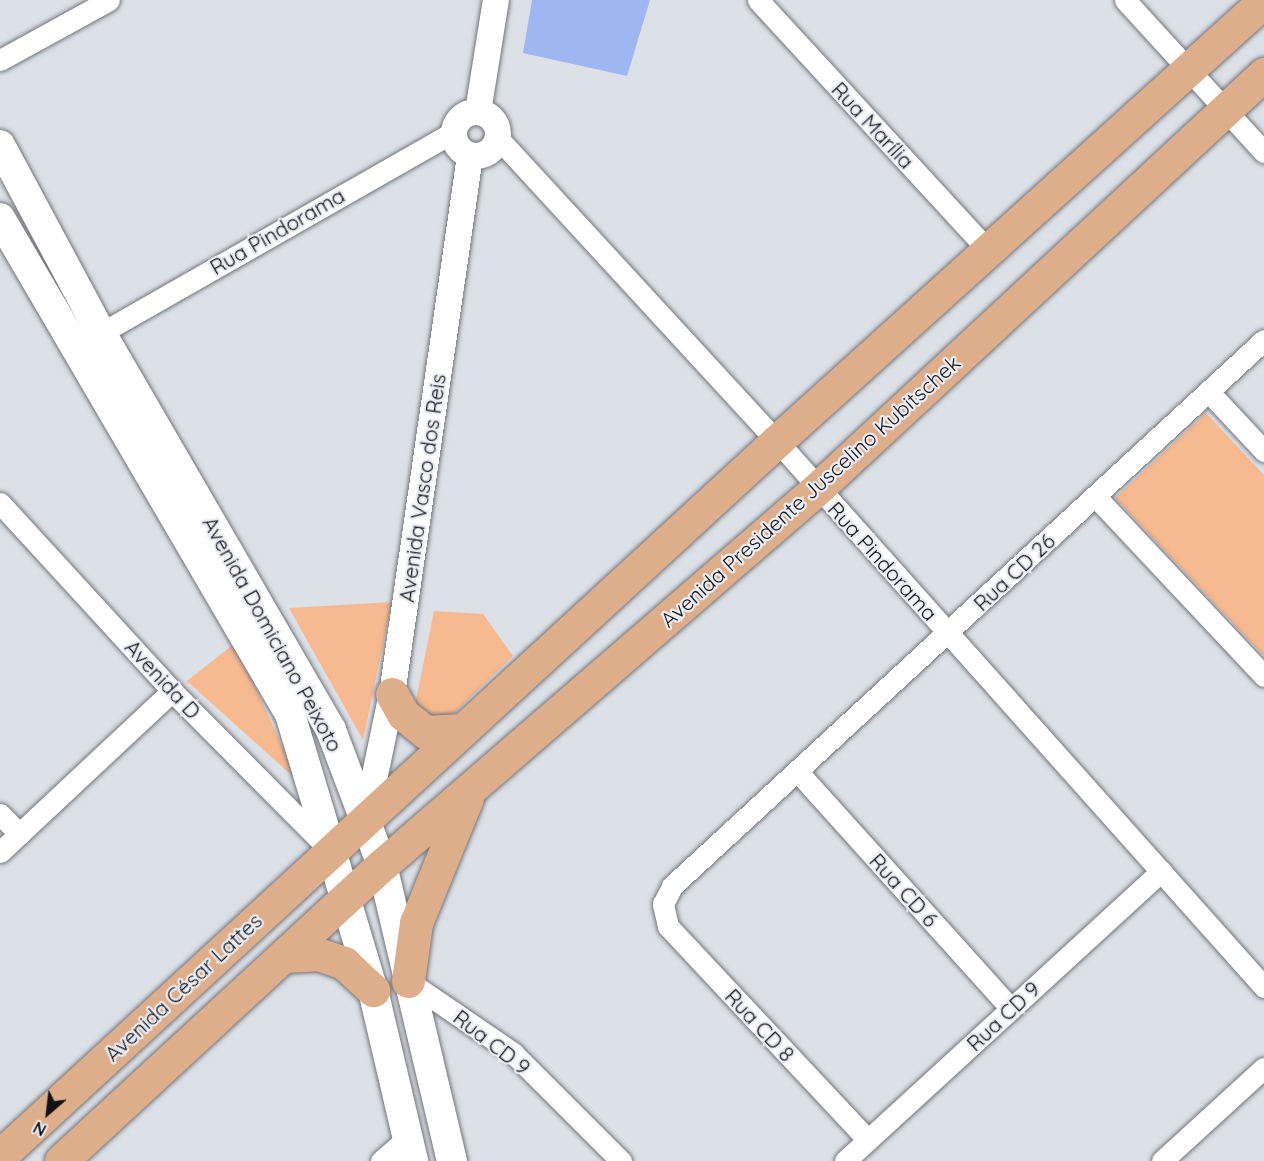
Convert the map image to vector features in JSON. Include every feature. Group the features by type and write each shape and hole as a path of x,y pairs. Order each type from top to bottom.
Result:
{"main road":[{"path":"366,818 777,441 1264,1"},
{"name":"Avenida Presidente Juscelino Kubitschek","path":"347,897 469,795 818,488 1264,74"},
{"name":"Avenida Domiciano Peixoto","path":"0,145 101,333 331,730 366,818 382,866 452,1161"},
{"name":"Avenida Domiciano Peixoto","path":"0,218 290,714 374,990 410,1150"},
{"path":"392,694 403,714 425,732 462,730"},
{"path":"408,981 416,923 469,795"},
{"name":"Avenida César Lattes","path":"0,1156 366,818"},
{"path":"61,1161 347,897"},
{"path":"285,956 318,954 344,963 374,990"}],"street":[{"path":"0,60 109,0"},
{"path":"478,112 496,0"},
{"name":"Rua Marília","path":"758,0 988,250"},
{"path":"1125,0 1264,152"},
{"path":"478,112 491,118 498,138 491,151 470,156 458,147 454,132 465,116 478,112"},
{"name":"Rua Pindorama","path":"101,333 454,132"},
{"name":"Rua Pindorama","path":"498,138 777,441 1264,987"},
{"name":"Avenida Vasco dos Reis","path":"366,818 392,694 470,156"},
{"name":"Rua CD 26","path":"663,904 672,886 1264,340"},
{"path":"1209,392 1264,451"},
{"path":"1095,496 1264,676"},
{"name":"Avenida D","path":"0,503 172,691 330,851"},
{"path":"0,852 172,691"},
{"name":"Rua CD 6","path":"797,771 1011,1009"},
{"path":"0,814 18,834"},
{"name":"Rua CD 9","path":"845,1161 1161,871"},
{"name":"Rua CD 8","path":"663,904 668,927 868,1140"},
{"name":"Rua CD 9","path":"408,981 513,1053 621,1161"},
{"path":"1162,1161 1264,1068"},
{"path":"381,1161 410,1150"}],"shaded area":[{"path":"1206,413 1264,475 1264,656 1115,498"},
{"path":"392,602 363,740 289,608"},
{"path":"434,611 483,614 513,656 443,724 414,710"},
{"path":"235,643 298,781 187,681"}],"building":[{"path":"532,0 650,0 627,76 523,53"}]}
